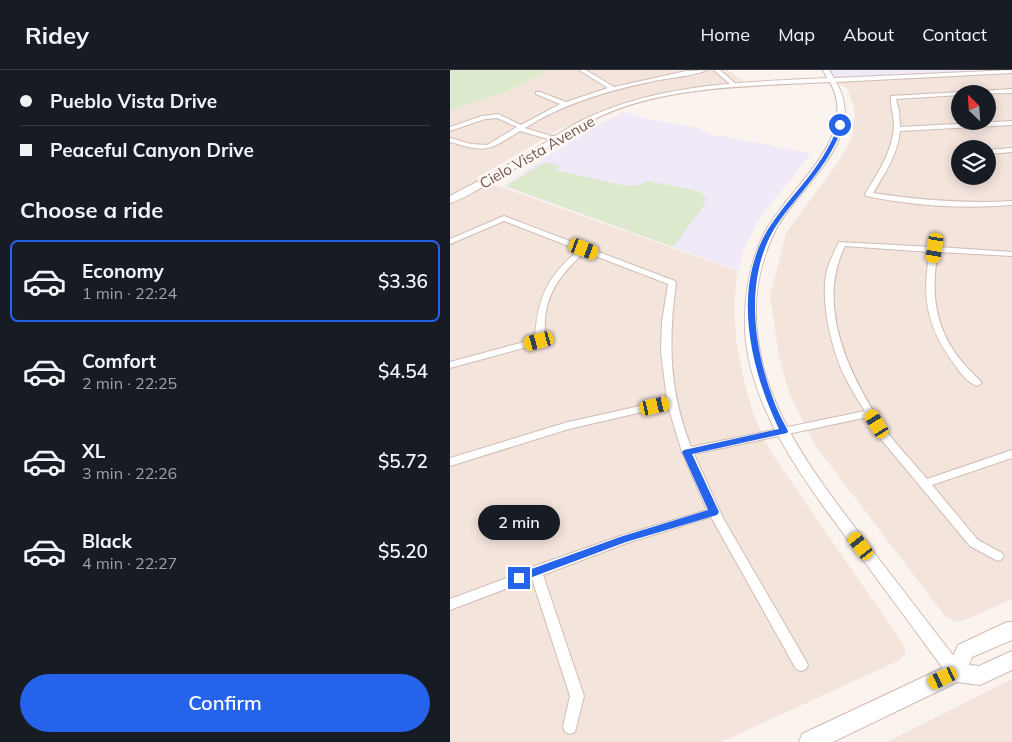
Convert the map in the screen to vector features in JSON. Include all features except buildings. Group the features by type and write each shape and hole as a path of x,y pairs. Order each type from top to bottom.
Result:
{"main road":[{"path":"956,672 964,651 1007,631 1012,631"},
{"path":"810,742 956,672 980,676 1012,660"}],"street":[{"path":"582,70 613,88"},
{"path":"450,140 476,148 485,148 492,146 565,104 659,75 704,70"},
{"path":"716,70 734,85"},
{"path":"826,70 838,91 841,106 840,125 835,140 823,161 790,203 770,233 758,261 752,294 751,324 756,355 768,397 784,431 824,497 956,672"},
{"name":"Cielo Vista Avenue","path":"450,200 497,176 590,119 634,102 687,90 734,85 1012,71"},
{"path":"1012,91 893,97 897,108 898,129 890,158 868,194 902,200 962,204 1012,203"},
{"path":"538,93 565,104"},
{"path":"450,129 492,115 498,116 524,131 540,133 551,138 559,137"},
{"path":"898,129 1012,123"},
{"path":"996,151 1012,150"},
{"path":"450,242 504,218 672,283 666,319 666,362 672,402 687,452 714,512 801,665"},
{"path":"998,556 974,543 884,435 870,413 849,376 836,342 830,311 830,275 842,244 1012,254"},
{"path":"935,248 929,283 930,297 940,332 950,352 968,376 978,383"},
{"path":"450,365 539,341 539,317 546,293 567,263 584,249"},
{"path":"450,462 568,426 672,402"},
{"path":"687,452 870,413"},
{"path":"924,484 1012,454"},
{"path":"450,605 624,539 714,512"},
{"path":"536,571 577,696 570,727"}],"shaded area":[{"path":"549,70 727,70 748,84 675,92 619,107 562,128 476,178 737,271 734,309 736,338 744,382 755,419 771,452 905,647 905,653 900,660 721,742 450,742 450,111 511,90"},
{"path":"826,70 1012,70 1012,71 832,80"},
{"path":"1012,71 1012,599 963,621 954,621 945,616 815,445 790,396 779,357 770,296 786,233 839,161 852,138 855,112 848,89 832,80"},
{"path":"625,112 647,119 699,128 709,134 811,153 758,221 741,254 740,271 503,186 589,129"},
{"path":"1012,679 1012,742 887,742"}],"green space":[{"path":"450,70 549,70 511,90 450,111"},
{"path":"545,162 560,166 555,170 626,186 634,186 649,181 694,190 701,192 706,199 703,203 705,204 673,247 506,186"}],"route":[{"path":"519,578 624,539 714,512 687,452 784,431 768,397 761,376 752,334 752,294 756,271 762,251 776,222 831,149 840,125"}]}
